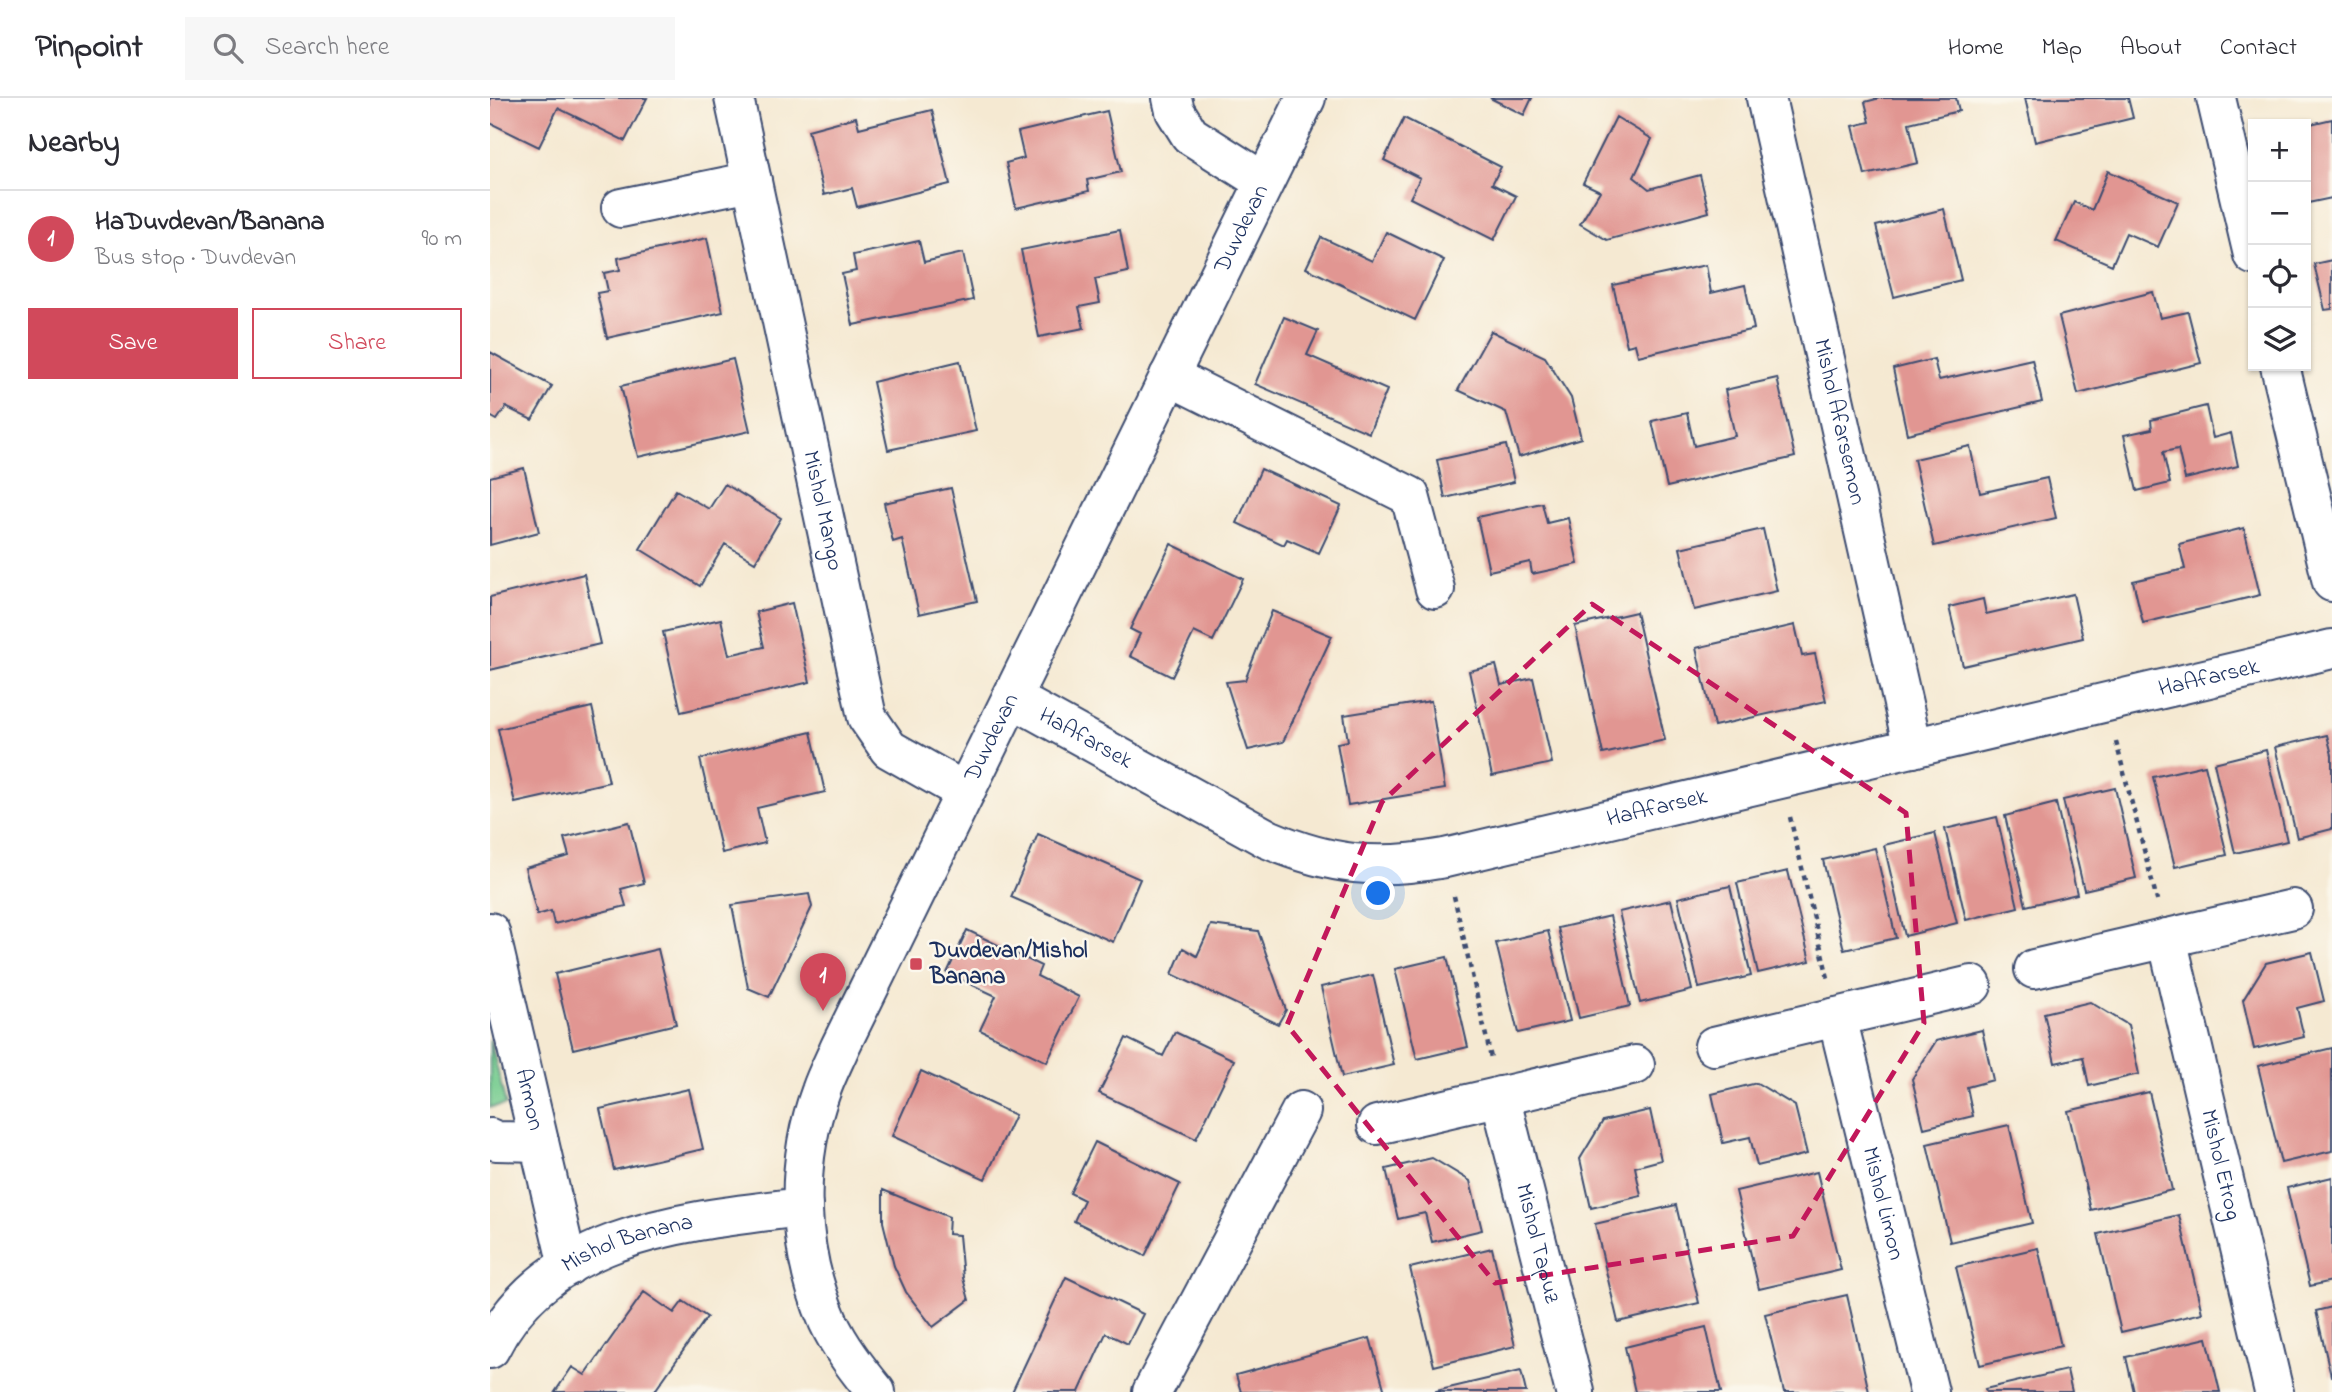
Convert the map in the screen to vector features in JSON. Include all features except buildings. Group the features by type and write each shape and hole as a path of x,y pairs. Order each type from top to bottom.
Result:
{"street":[{"name":"Mishol Mango","path":"734,98 867,717 889,749 965,792"},
{"path":"1172,98 1175,111 1190,135 1264,182"},
{"name":"Duvdevan","path":"876,1392 851,1362 829,1322 814,1279 805,1233 803,1186 808,1138 821,1092 840,1047 1306,98"},
{"name":"Mishol Afarsemon","path":"1766,98 1913,748"},
{"path":"2216,98 2251,245"},
{"path":"621,208 752,181"},
{"path":"2281,371 2332,582"},
{"path":"1169,376 1410,496 1435,589"},
{"name":"HaAfarsek","path":"1012,698 1268,839 1334,862 1377,866 1445,858 2332,649"},
{"path":"2034,969 2293,909"},
{"name":"Armon","path":"490,933 568,1266"},
{"name":"Mishol Etrog","path":"2167,938 2274,1392"},
{"path":"1714,1046 1972,985"},
{"name":"Mishol Limon","path":"1837,1017 1929,1392"},
{"path":"1377,1125 1635,1065"},
{"name":"Mishol Tapuz","path":"1500,1096 1575,1392"},
{"path":"1152,1392 1301,1111"},
{"name":"Armon","path":"490,1138 496,1141 539,1142"},
{"name":"Mishol Banana","path":"490,1349 501,1327 527,1298 555,1274 612,1242 643,1232 704,1220 803,1207"}],"path":[{"path":"2106,702 2167,938"},
{"path":"1781,779 1837,1017"},
{"path":"1445,858 1500,1096"}],"highlighted area":[{"path":"1592,604 1906,813 1924,1023 1793,1236 1495,1283 1287,1025 1382,802"}],"green space":[{"path":"490,1039 506,1105 490,1107"}],"place":[{"name":"Duvdevan/Mishol Banana","path":"916,964"},
{"name":"HaDuvdevan/Banana","path":"823,1011"}]}
